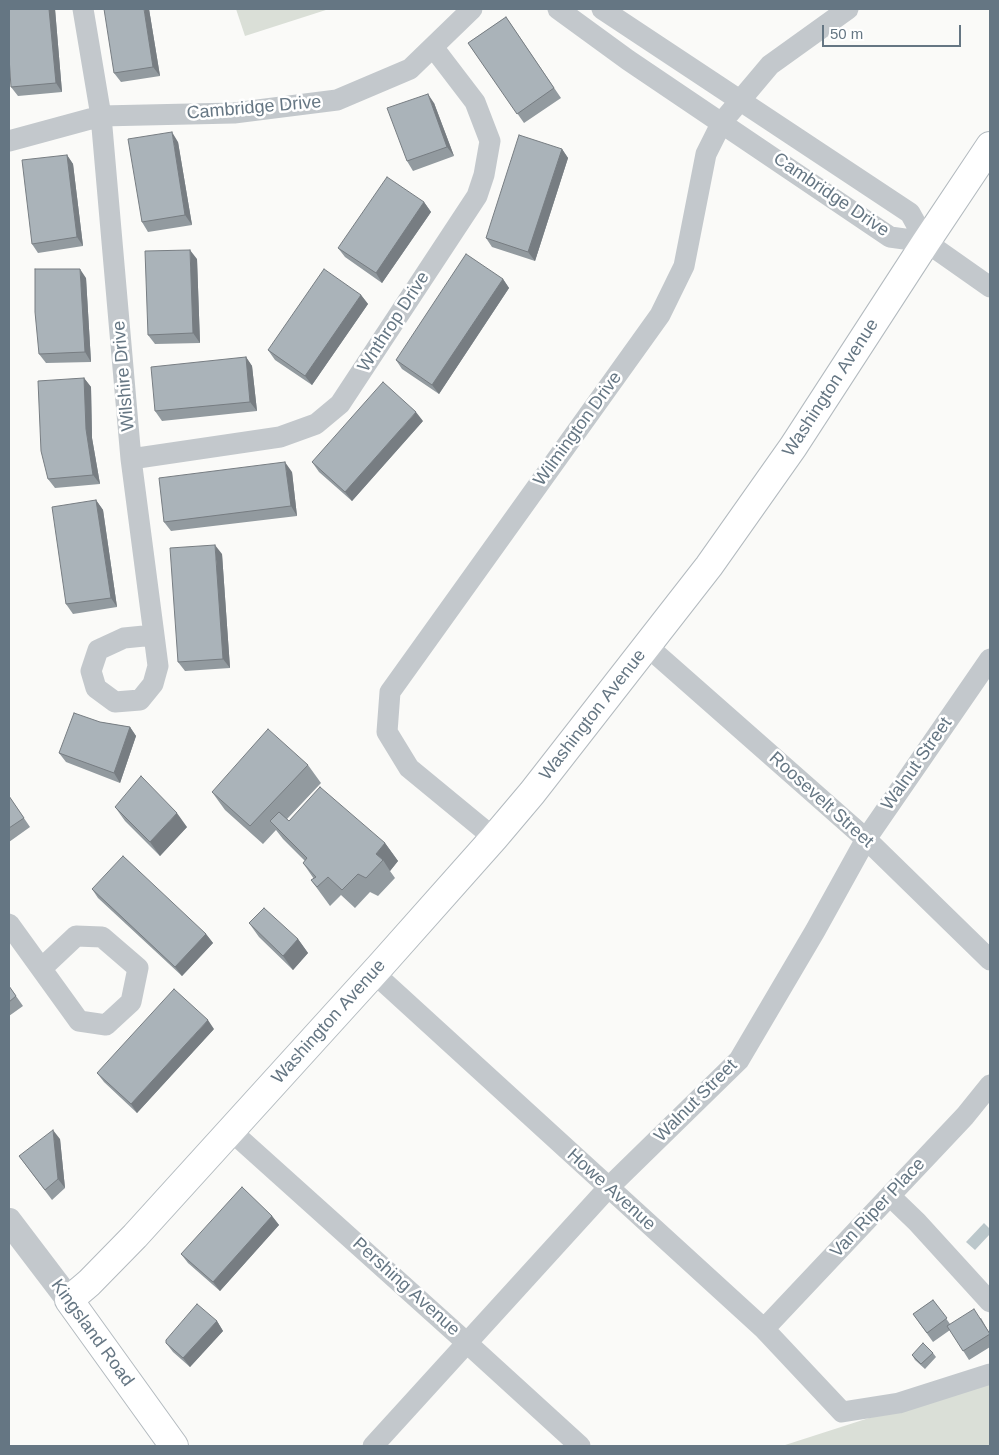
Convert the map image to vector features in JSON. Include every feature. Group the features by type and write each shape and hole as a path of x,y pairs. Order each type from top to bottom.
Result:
{"main road":[{"name":"Washington Avenue","path":"69,1300 135,1236 374,973 532,793 709,566 793,447 990,146"},
{"name":"Kingsland Road","path":"69,1300 174,1446"}],"street":[{"name":"Wilshire Drive","path":"83,9 101,116 131,459 154,635"},
{"name":"Cambridge Drive","path":"9,141 101,116 234,114 337,100 410,69 472,9"},
{"name":"Cambridge Drive","path":"558,9 628,60 890,237 926,242"},
{"name":"Cambridge Drive","path":"602,9 712,80 738,100 910,213 926,242"},
{"name":"Wilmington Drive","path":"494,838 409,768 387,732 390,692 660,315 684,266 706,154 722,122 738,100 770,65 848,9"},
{"name":"Wnthrop Drive","path":"131,459 280,437 316,424 340,404 477,196 484,175 490,142 475,102 433,47"},
{"path":"926,242 990,287"},
{"name":"Roosevelt Street","path":"647,646 866,839 990,960"},
{"name":"Walnut Street","path":"373,1446 608,1188 739,1060 816,931 866,839 990,659"},
{"path":"9,924 79,1021 106,1024 131,1002 138,968 102,937 76,936 42,968"},
{"name":"Howe Avenue","path":"374,973 764,1329 842,1412 899,1402 990,1374"},
{"name":"Van Riper Place","path":"764,1329 965,1116 990,1085"},
{"name":"Pershing Avenue","path":"230,1130 580,1446"},
{"path":"890,1196 917,1222 990,1302"},
{"name":"Kingsland Road","path":"9,1221 69,1300"}],"shaded area":[{"path":"236,9 329,9 245,36"},
{"path":"984,1223 990,1229 990,1234 975,1250 966,1242"},
{"path":"990,1379 990,1446 782,1446"}],"building":[{"path":"9,9 49,9 56,83 11,87"},
{"path":"104,9 144,9 153,67 114,73"},
{"path":"506,17 554,88 517,114 468,43"},
{"path":"428,94 447,147 407,161 387,108"},
{"path":"172,132 185,215 142,222 128,139"},
{"path":"519,135 562,149 528,252 486,238"},
{"path":"67,155 77,237 32,244 22,160"},
{"path":"387,177 424,202 376,273 338,248"},
{"path":"190,250 193,333 148,335 145,251"},
{"path":"466,254 503,279 432,385 396,360"},
{"path":"35,269 80,269 85,352 39,354 35,312"},
{"path":"324,269 361,295 305,376 268,350"},
{"path":"246,357 250,402 155,411 151,367"},
{"path":"84,378 86,429 93,475 48,479 41,451 38,381"},
{"path":"383,382 416,412 345,492 312,462"},
{"path":"285,462 291,506 164,522 159,478"},
{"path":"96,500 111,598 66,604 52,507"},
{"path":"215,545 223,659 178,662 170,548"},
{"path":"74,713 100,722 130,727 114,773 59,753"},
{"path":"268,729 308,765 250,826 212,792"},
{"path":"141,776 177,813 150,842 115,807"},
{"path":"320,787 385,843 376,854 383,860 366,878 358,874 342,890 328,877 317,887 311,880 316,877 303,863 307,858 270,821 279,812 289,821"},
{"path":"9,796 24,818 9,828"},
{"path":"123,856 206,934 175,967 92,889"},
{"path":"264,908 298,939 283,956 249,923"},
{"path":"9,986 16,996 9,1002"},
{"path":"174,989 208,1020 131,1104 97,1073"},
{"path":"53,1130 58,1179 45,1190 19,1156"},
{"path":"242,1187 272,1216 213,1282 181,1254"},
{"path":"933,1300 947,1318 927,1333 913,1314"},
{"path":"197,1304 217,1321 183,1358 166,1343 166,1340"},
{"path":"974,1309 990,1334 963,1351 947,1326"},
{"path":"923,1343 933,1353 921,1364 912,1355"}]}
